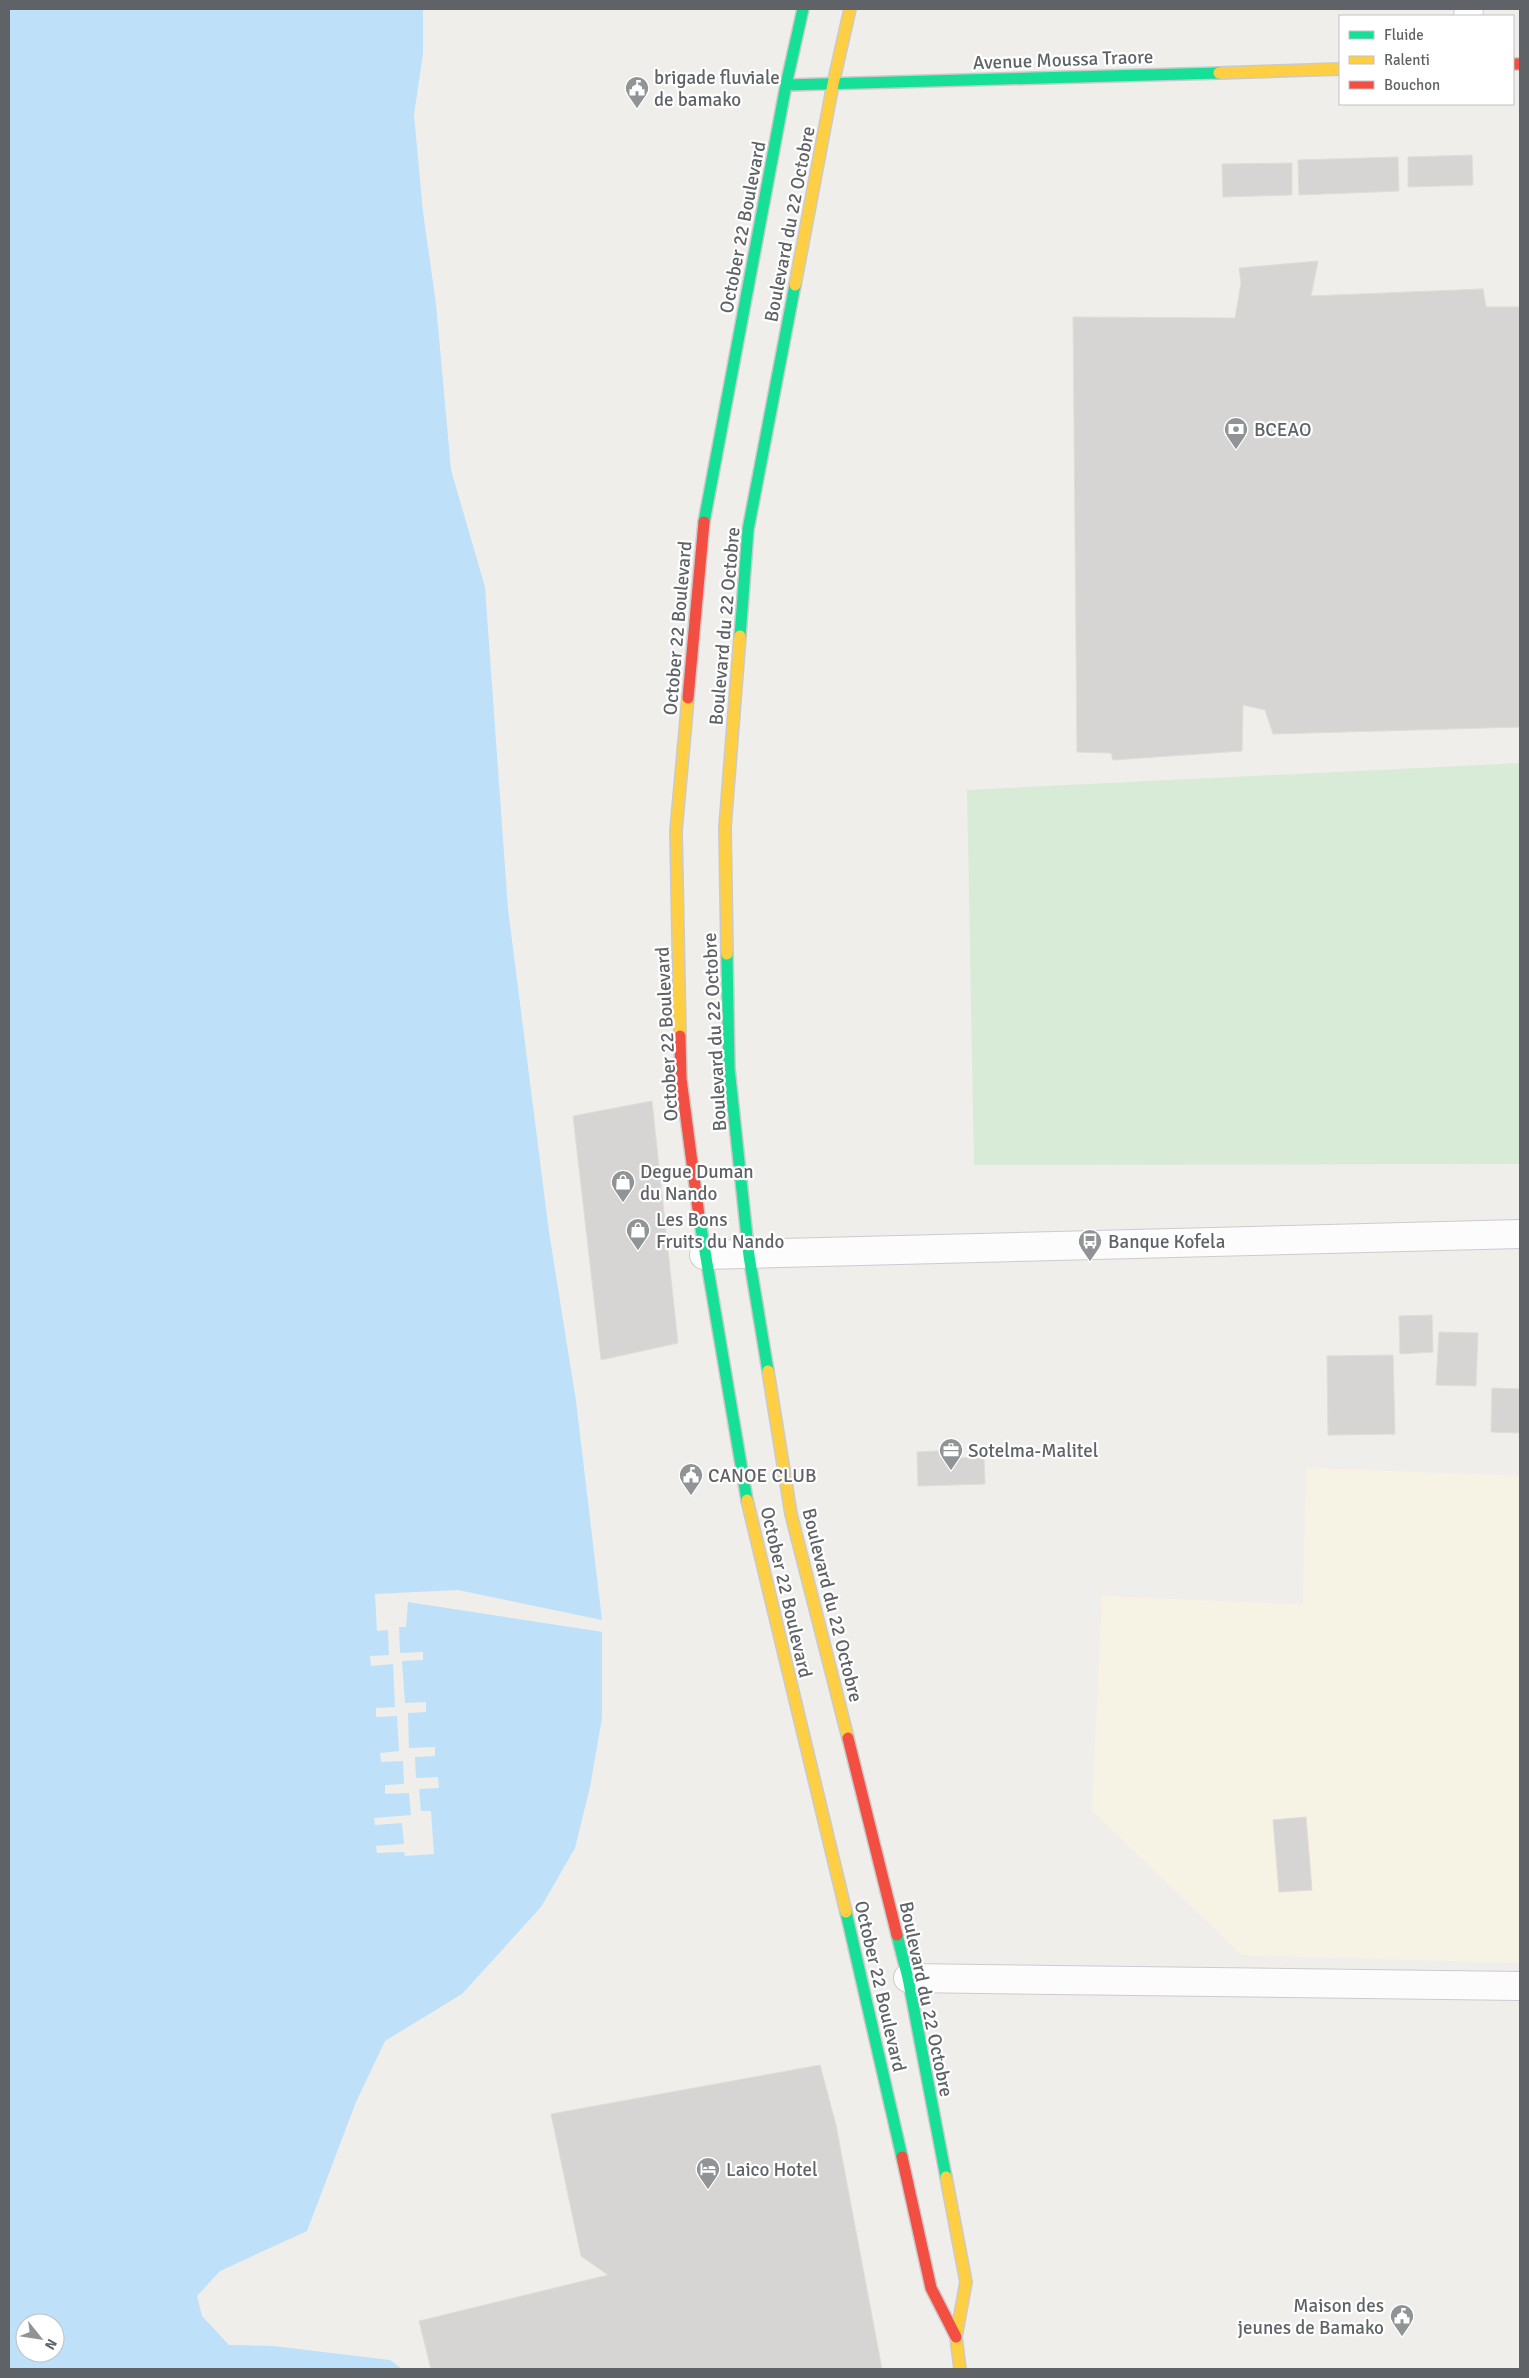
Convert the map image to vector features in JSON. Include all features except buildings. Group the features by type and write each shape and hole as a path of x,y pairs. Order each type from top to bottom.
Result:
{"main road":[{"name":"October 22 Boulevard","path":"803,9 786,85 703,529 676,831 681,1079 704,1255 751,1524 864,1983 931,2288 956,2336"},
{"name":"Boulevard du 22 Octobre","path":"850,9 833,84 748,530 725,818 729,1068 749,1256 791,1514 908,1978 966,2282 956,2336 960,2369"},
{"name":"Avenue Moussa Traore","path":"786,85 1339,68"}],"street":[{"path":"704,1255 749,1256 1520,1234"},
{"path":"908,1978 1520,1986"}],"shaded area":[{"path":"1306,1468 1520,1476 1520,1963 1242,1955 1092,1811 1102,1596 1303,1605"}],"green space":[{"path":"1520,763 1520,1164 974,1165 967,790"}],"water":[{"path":"9,9 423,9 423,53 414,115 423,212 436,304 451,470 485,587 508,909 549,1232 576,1401 602,1620 602,1718 590,1787 575,1848 541,1907 462,1994 385,2041 356,2102 307,2231 220,2271 197,2296 202,2316 229,2345 273,2346 390,2360 402,2369 9,2369"}],"pier":[{"path":"458,1590 602,1620 603,1632 408,1602 406,1627 399,1627 400,1653 423,1652 423,1660 402,1661 405,1703 426,1702 426,1712 408,1713 409,1748 435,1747 435,1756 415,1757 416,1778 438,1777 439,1788 419,1789 421,1811 431,1811 434,1854 405,1856 404,1852 377,1853 376,1846 404,1844 402,1823 375,1825 374,1818 411,1815 409,1793 385,1794 385,1785 404,1784 403,1761 381,1762 380,1753 399,1751 397,1716 376,1717 376,1708 395,1707 393,1664 371,1666 370,1656 389,1655 388,1630 377,1631 375,1594"}],"traffic: fast":[{"path":"704,522 786,85 803,9"},
{"path":"786,85 1219,73"},
{"path":"740,636 748,530 795,285"},
{"path":"727,954 729,1068 749,1256 768,1371"},
{"path":"699,1216 747,1500"},
{"path":"846,1912 902,2157"},
{"path":"897,1935 908,1978 946,2177"}],"traffic: slow":[{"path":"795,285 833,84 850,9"},
{"path":"1219,73 1339,69"},
{"path":"727,954 725,827 740,636"},
{"path":"680,1036 676,831 688,698"},
{"path":"768,1371 791,1514 848,1738"},
{"path":"747,1500 846,1912"},
{"path":"946,2177 966,2282 956,2337 960,2369"}],"traffic: jam":[{"path":"1514,64 1520,64"},
{"path":"688,698 704,522"},
{"path":"680,1036 681,1079 699,1216"},
{"path":"848,1738 897,1935"},
{"path":"902,2157 931,2288 956,2337"}],"place":[{"name":"brigade fluviale de bamako","path":"637,109"},
{"name":"BCEAO","path":"1236,450"},
{"name":"Degue Duman du Nando","path":"623,1203"},
{"name":"Les Bons Fruits du Nando","path":"638,1251"},
{"name":"Banque Kofela","path":"1090,1262"},
{"name":"Sotelma-Malitel","path":"951,1471"},
{"name":"CANOE CLUB","path":"691,1496"},
{"name":"Laico Hotel","path":"708,2190"},
{"name":"Maison des jeunes de Bamako","path":"1402,2337"}]}
